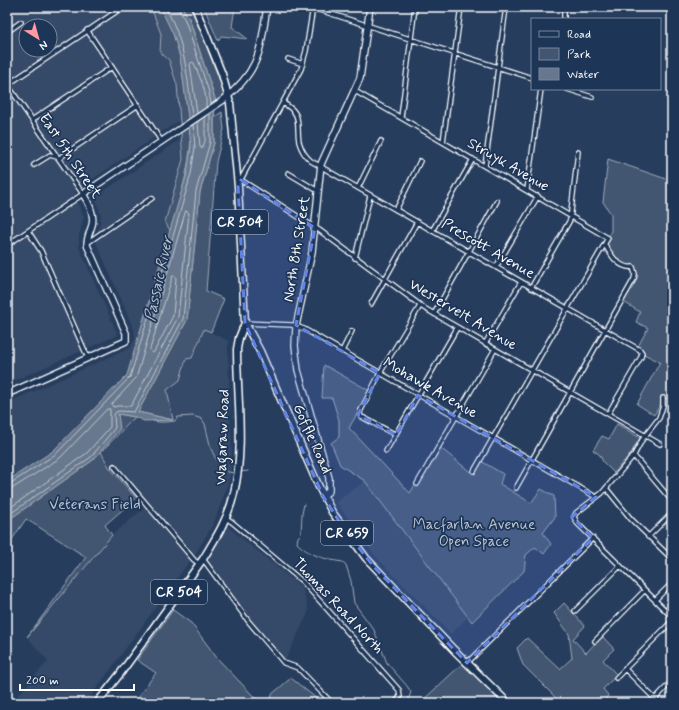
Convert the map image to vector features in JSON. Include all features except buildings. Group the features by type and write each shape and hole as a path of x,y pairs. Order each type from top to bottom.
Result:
{"main road":[{"name":"CR 504","path":"195,7 222,74 229,96"},
{"path":"83,194 222,101 243,83 256,60 262,38 267,7"},
{"name":"North 8th Street","path":"323,496 329,490 329,478 298,370 295,352 296,326 310,265 322,161 360,78 370,7"},
{"name":"Goffle Road","path":"229,96 239,183 245,323 260,351 323,496 337,519 366,558 467,663 508,703"},
{"name":"East 5th Street","path":"83,194 89,204 92,216 92,225 87,243"},
{"path":"7,394 126,340 127,336 87,243"},
{"name":"Wagaraw Road","path":"97,703 120,674 201,561 215,540 226,518 234,495 238,470 238,349 239,338 245,323"}],"street":[{"path":"7,84 123,7"},
{"path":"239,183 303,64 312,7 531,78"},
{"path":"401,117 415,7"},
{"path":"443,142 461,7"},
{"path":"485,166 506,7"},
{"path":"564,7 564,18"},
{"path":"7,32 18,24"},
{"path":"87,30 162,142"},
{"path":"288,59 303,64"},
{"path":"32,120 112,67"},
{"name":"East 5th Street","path":"7,84 83,194"},
{"path":"527,190 541,90"},
{"path":"570,90 592,97"},
{"name":"Struyk Avenue","path":"355,91 607,236 608,239 605,246 613,258 626,267 633,267 635,274 633,282 606,330"},
{"name":"Prescott Avenue","path":"283,103 292,109 297,116 299,125 299,141 304,153 311,161 640,350 642,353 608,414"},
{"path":"34,165 50,155 60,158 138,106"},
{"path":"358,188 381,141"},
{"path":"531,288 570,220 578,152"},
{"path":"432,231 473,159"},
{"path":"396,210 420,161"},
{"path":"288,174 318,191"},
{"name":"Westervelt Avenue","path":"239,183 315,228 420,306 660,444"},
{"path":"8,243 83,194"},
{"path":"355,258 370,196"},
{"path":"496,267 538,196"},
{"path":"87,243 152,198"},
{"path":"434,314 498,201"},
{"path":"371,304 417,222"},
{"path":"28,231 41,251 88,358"},
{"path":"474,472 605,246"},
{"path":"485,344 521,282"},
{"path":"396,435 361,417 360,412 380,374 420,306"},
{"name":"Mohawk Avenue","path":"245,323 296,326 304,329 596,497"},
{"path":"386,451 457,328"},
{"path":"516,488 606,330"},
{"path":"342,351 352,331"},
{"path":"417,484 495,349"},
{"path":"663,398 663,406 659,418 634,456 606,488 574,515 574,519 672,617"},
{"path":"634,456 672,501"},
{"path":"114,466 194,560 201,561 284,663 298,668 332,703"},
{"path":"606,488 632,519 672,560"},
{"path":"648,536 672,513"},
{"name":"Thomas Road North","path":"226,518 278,560 308,587 399,690 400,697 395,703"},
{"path":"467,663 593,538"},
{"path":"575,611 620,566"},
{"path":"655,600 671,586"},
{"path":"595,640 645,590"},
{"path":"616,678 672,621"},
{"path":"625,669 659,703"},
{"path":"655,699 672,681"}],"highlighted area":[{"path":"241,180 315,228 296,325 380,373 358,415 396,435 418,395 596,497 572,517 593,538 467,663 374,567 344,529 323,496 245,323 238,186"}],"shaded area":[{"path":"7,7 149,7 152,10 161,34 160,52 169,60 177,85 180,120 75,191 75,197 84,217 79,236 79,247 118,335 7,384"},
{"path":"181,139 183,159 165,222 171,232 127,375 53,451 7,481 7,403 130,348 135,339 134,330 96,242 101,216 95,197"},
{"path":"204,329 229,341 232,461 230,478 214,523 197,551 86,703 11,703 48,661 27,637 112,535 149,504 117,465 111,470 101,452 135,417 144,421 172,420 167,390 180,380 186,359 193,358"},
{"path":"365,481 468,617 451,634 375,556 336,502"},
{"path":"227,526 302,587 309,611 285,661 263,636 207,561"}],"green space":[{"path":"149,7 160,7 167,19 176,43 180,56 191,139 187,170 171,232 165,222 183,159 177,85 169,60 160,52 161,34 152,10"},
{"path":"182,7 191,7 225,94 216,102 189,18"},
{"path":"204,7 235,7 232,27 248,39 221,36 218,41"},
{"path":"222,112 224,129 216,162 206,291 224,299 211,332 204,329 192,358 186,359 180,380 167,390 173,420 138,412 187,320 200,192 214,143 214,117"},
{"path":"608,159 672,181 672,404 665,397 654,415 637,404 660,362 636,350 648,328 636,322 640,312 622,301 634,273 602,250 611,231 611,214 603,202"},
{"name":"Macfarlan Avenue Open Space","path":"324,365 370,391 349,428 410,493 438,446 473,474 481,461 503,474 500,484 531,503 541,489 554,496 555,517 543,533 551,544 544,554 535,547 526,555 524,571 472,622 365,481 340,465 331,443 339,437 339,420 332,398 322,398"},
{"name":"Veterans Field","path":"118,414 135,417 101,452 109,467 136,498 105,525 112,535 27,637 86,557 26,519 7,547 7,521 93,460"},
{"path":"617,424 640,438 631,453 614,473 603,462 600,455 593,450 602,436 609,439"},
{"path":"564,603 585,626 573,639 586,653 602,636 614,649 603,660 617,675 603,689 608,695 604,703 559,703 557,699 523,665 517,648 527,638 560,669 572,658 569,634 554,613"},
{"path":"173,610 191,623 217,658 260,703 133,703 156,673 137,660"},
{"path":"463,663 504,703 420,703"},
{"path":"291,678 322,703 265,703 272,697 271,695"}],"water":[{"name":"Passaic River","path":"160,7 182,7 189,18 216,102 214,117 214,143 200,192 187,320 138,412 173,420 144,421 135,417 118,414 120,429 93,460 7,521 7,481 53,451 127,375 187,173 191,146 180,56 173,34"}],"waterway":[{"path":"153,421 175,421 178,417 193,416 202,419 205,424 211,449 216,459 228,472 235,473"},
{"path":"240,472 248,471"},
{"path":"304,504 301,534 298,537 297,543 312,554 343,562 346,565 351,581 354,603 374,630 387,663 411,692 407,703"}]}
